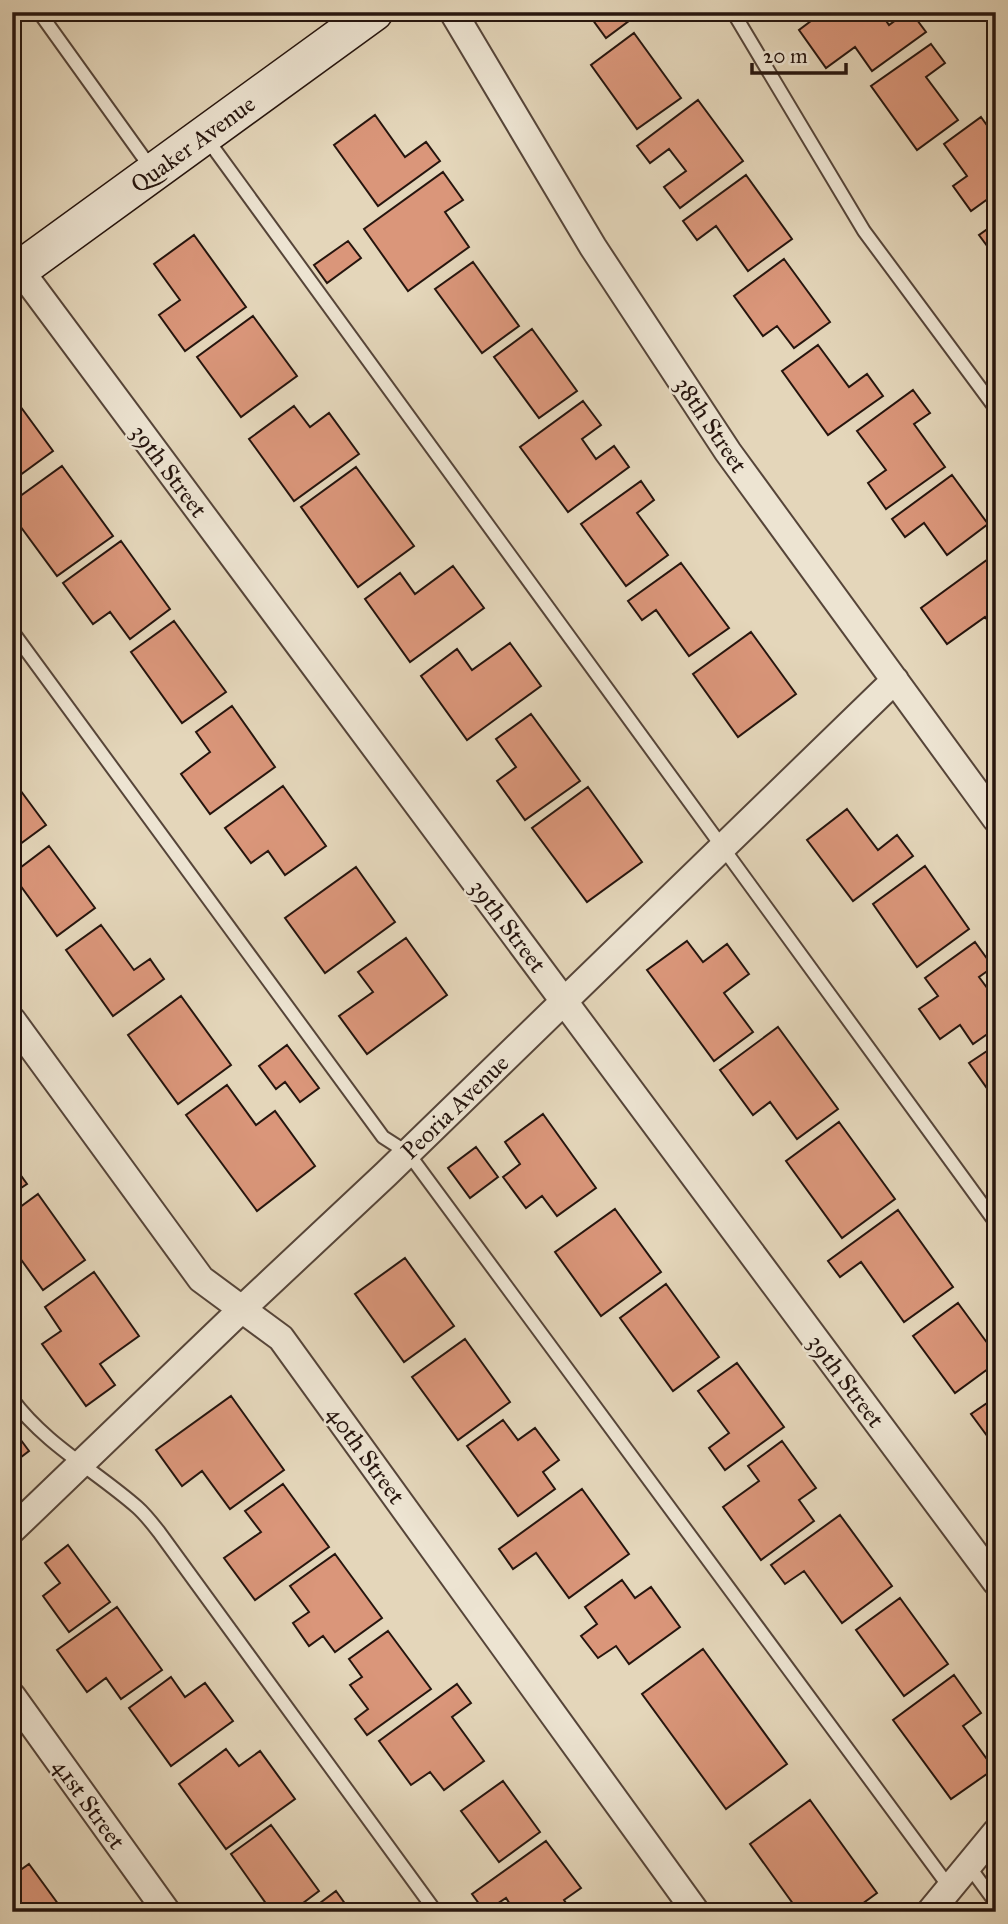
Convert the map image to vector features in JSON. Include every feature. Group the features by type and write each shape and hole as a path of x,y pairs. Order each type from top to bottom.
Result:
{"main road":[{"name":"Quaker Avenue","path":"16,273 374,12"}],"street":[{"name":"38th Street","path":"453,12 593,247 728,452 996,819"},
{"name":"39th Street","path":"16,273 564,1001 996,1582"},
{"name":"Peoria Avenue","path":"12,1530 408,1153 895,680"},
{"name":"40th Street","path":"12,1020 201,1279 281,1338 696,1912"},
{"name":"41st Street","path":"12,1696 167,1912"},
{"path":"930,1912 996,1832"}],"lane":[{"path":"39,12 154,172"},
{"path":"733,12 864,231 996,409"},
{"path":"204,136 996,1223"},
{"path":"12,631 383,1137 408,1153 950,1888"},
{"path":"12,1399 22,1413 80,1464 139,1508 159,1532 436,1912"},
{"path":"968,1865 996,1903"}],"building":[{"path":"587,12 641,12 606,38"},
{"path":"823,12 880,12 889,25 911,12 926,32 872,71 855,47 826,68 799,30"},
{"path":"634,33 681,98 637,129 591,65"},
{"path":"931,44 945,63 926,77 958,120 917,150 871,86"},
{"path":"698,100 743,161 680,208 664,187 686,171 669,149 650,163 637,146"},
{"path":"375,115 405,157 426,142 440,161 378,206 334,145"},
{"path":"981,117 996,138 996,193 971,211 953,186 967,176 944,144"},
{"path":"443,172 463,200 445,212 469,247 408,291 364,229"},
{"path":"746,175 792,239 748,271 716,226 697,240 683,221"},
{"path":"996,223 996,258 979,235"},
{"path":"194,235 246,307 185,351 159,315 180,300 154,264"},
{"path":"348,241 361,258 327,283 314,265"},
{"path":"784,259 830,322 794,348 777,326 763,336 734,296"},
{"path":"473,262 519,326 482,353 435,289"},
{"path":"253,316 297,376 241,417 197,357"},
{"path":"532,329 577,391 539,418 494,357"},
{"path":"818,345 849,387 867,374 883,396 828,435 782,371"},
{"path":"913,390 930,413 914,424 945,467 886,509 868,483 886,470 857,431"},
{"path":"12,395 53,451 12,481"},
{"path":"583,401 601,425 582,439 596,459 614,446 629,467 568,512 520,447"},
{"path":"294,406 310,427 329,413 359,454 294,501 249,439"},
{"path":"62,466 113,536 57,576 12,515 12,502"},
{"path":"356,467 414,546 358,587 301,507"},
{"path":"952,475 988,524 947,555 924,523 905,537 892,519"},
{"path":"641,481 654,500 637,513 668,555 626,586 581,524"},
{"path":"121,541 170,609 130,639 110,612 93,624 63,583"},
{"path":"995,554 996,632 985,617 947,644 921,608"},
{"path":"681,563 729,628 689,656 656,610 642,620 628,601"},
{"path":"453,566 484,608 410,662 365,599 400,573 415,594"},
{"path":"174,621 226,692 182,723 131,652"},
{"path":"751,632 796,694 738,737 693,674"},
{"path":"510,643 541,686 467,740 421,676 457,649 472,670"},
{"path":"232,706 275,767 210,814 181,774 210,752 196,732"},
{"path":"531,714 580,781 525,820 497,781 516,767 496,739"},
{"path":"12,779 46,825 12,850"},
{"path":"283,786 326,846 285,875 268,851 251,863 225,828"},
{"path":"588,787 642,862 587,902 532,828"},
{"path":"847,809 878,850 897,835 913,856 853,901 807,840"},
{"path":"49,846 95,908 57,936 12,874"},
{"path":"925,866 969,929 917,967 873,904"},
{"path":"356,867 395,922 325,973 285,918"},
{"path":"101,925 134,970 150,959 164,979 113,1016 66,950"},
{"path":"406,938 447,995 367,1054 339,1016 373,992 358,972"},
{"path":"687,941 703,962 727,944 749,974 724,993 753,1032 714,1061 647,970"},
{"path":"975,942 993,967 979,977 996,1000 996,1028 973,1044 960,1025 940,1039 919,1009 938,996 925,978"},
{"path":"181,996 231,1065 178,1104 128,1035"},
{"path":"778,1027 838,1109 797,1139 770,1102 753,1115 720,1070"},
{"path":"287,1045 319,1088 300,1102 285,1082 276,1089 259,1066"},
{"path":"996,1045 996,1101 969,1063"},
{"path":"227,1085 256,1125 275,1111 315,1166 257,1211 186,1115"},
{"path":"543,1114 596,1188 557,1216 542,1196 526,1208 503,1177 520,1164 505,1142"},
{"path":"839,1122 895,1199 842,1238 786,1161"},
{"path":"476,1147 498,1177 470,1198 448,1168"},
{"path":"12,1163 27,1184 12,1194"},
{"path":"38,1194 85,1260 43,1290 12,1247 12,1213"},
{"path":"615,1209 661,1272 601,1316 555,1252"},
{"path":"898,1210 953,1287 904,1322 861,1262 840,1277 828,1261"},
{"path":"405,1258 454,1326 404,1362 355,1294"},
{"path":"94,1272 139,1336 100,1364 115,1385 86,1406 42,1344 61,1331 45,1307"},
{"path":"666,1284 719,1357 673,1391 620,1318"},
{"path":"958,1303 996,1355 996,1363 955,1393 913,1336"},
{"path":"465,1339 510,1402 458,1440 412,1377"},
{"path":"737,1363 784,1427 725,1470 709,1448 729,1433 698,1391"},
{"path":"231,1396 284,1470 230,1509 202,1471 182,1486 156,1450"},
{"path":"996,1397 996,1448 971,1414"},
{"path":"503,1420 518,1440 535,1428 559,1460 543,1472 555,1489 518,1516 467,1446"},
{"path":"12,1428 29,1451 12,1464"},
{"path":"782,1441 816,1488 799,1500 814,1521 761,1560 723,1507 759,1481 748,1466"},
{"path":"283,1484 329,1547 255,1600 224,1558 261,1532 245,1511"},
{"path":"582,1489 629,1554 569,1598 536,1553 513,1569 499,1549"},
{"path":"840,1515 892,1586 842,1623 804,1571 785,1584 771,1565"},
{"path":"68,1545 110,1602 69,1632 43,1596 60,1583 45,1563"},
{"path":"335,1554 382,1618 335,1652 323,1636 309,1646 293,1623 309,1612 290,1586"},
{"path":"622,1580 635,1598 651,1587 680,1627 629,1664 616,1646 598,1658 581,1636 597,1624 585,1607"},
{"path":"900,1598 948,1664 904,1696 856,1630"},
{"path":"117,1607 162,1670 121,1699 106,1678 87,1692 57,1650"},
{"path":"388,1631 431,1689 367,1735 355,1719 368,1709 350,1685 362,1677 349,1659"},
{"path":"703,1649 787,1764 726,1809 642,1694"},
{"path":"954,1675 981,1713 963,1726 994,1769 951,1799 893,1720"},
{"path":"171,1677 185,1697 205,1683 233,1721 171,1766 129,1708"},
{"path":"457,1684 471,1703 452,1717 484,1761 444,1790 430,1772 411,1785 379,1741"},
{"path":"226,1749 239,1766 260,1751 295,1799 226,1849 179,1784"},
{"path":"503,1781 540,1832 499,1862 461,1811"},
{"path":"810,1800 877,1893 851,1912 799,1912 750,1844"},
{"path":"271,1825 319,1891 291,1912 272,1912 231,1854"},
{"path":"546,1841 581,1888 564,1900 572,1912 515,1912 506,1898 485,1912 472,1894"},
{"path":"29,1864 64,1912 12,1912 12,1876"},
{"path":"336,1891 351,1912 308,1912"}]}
